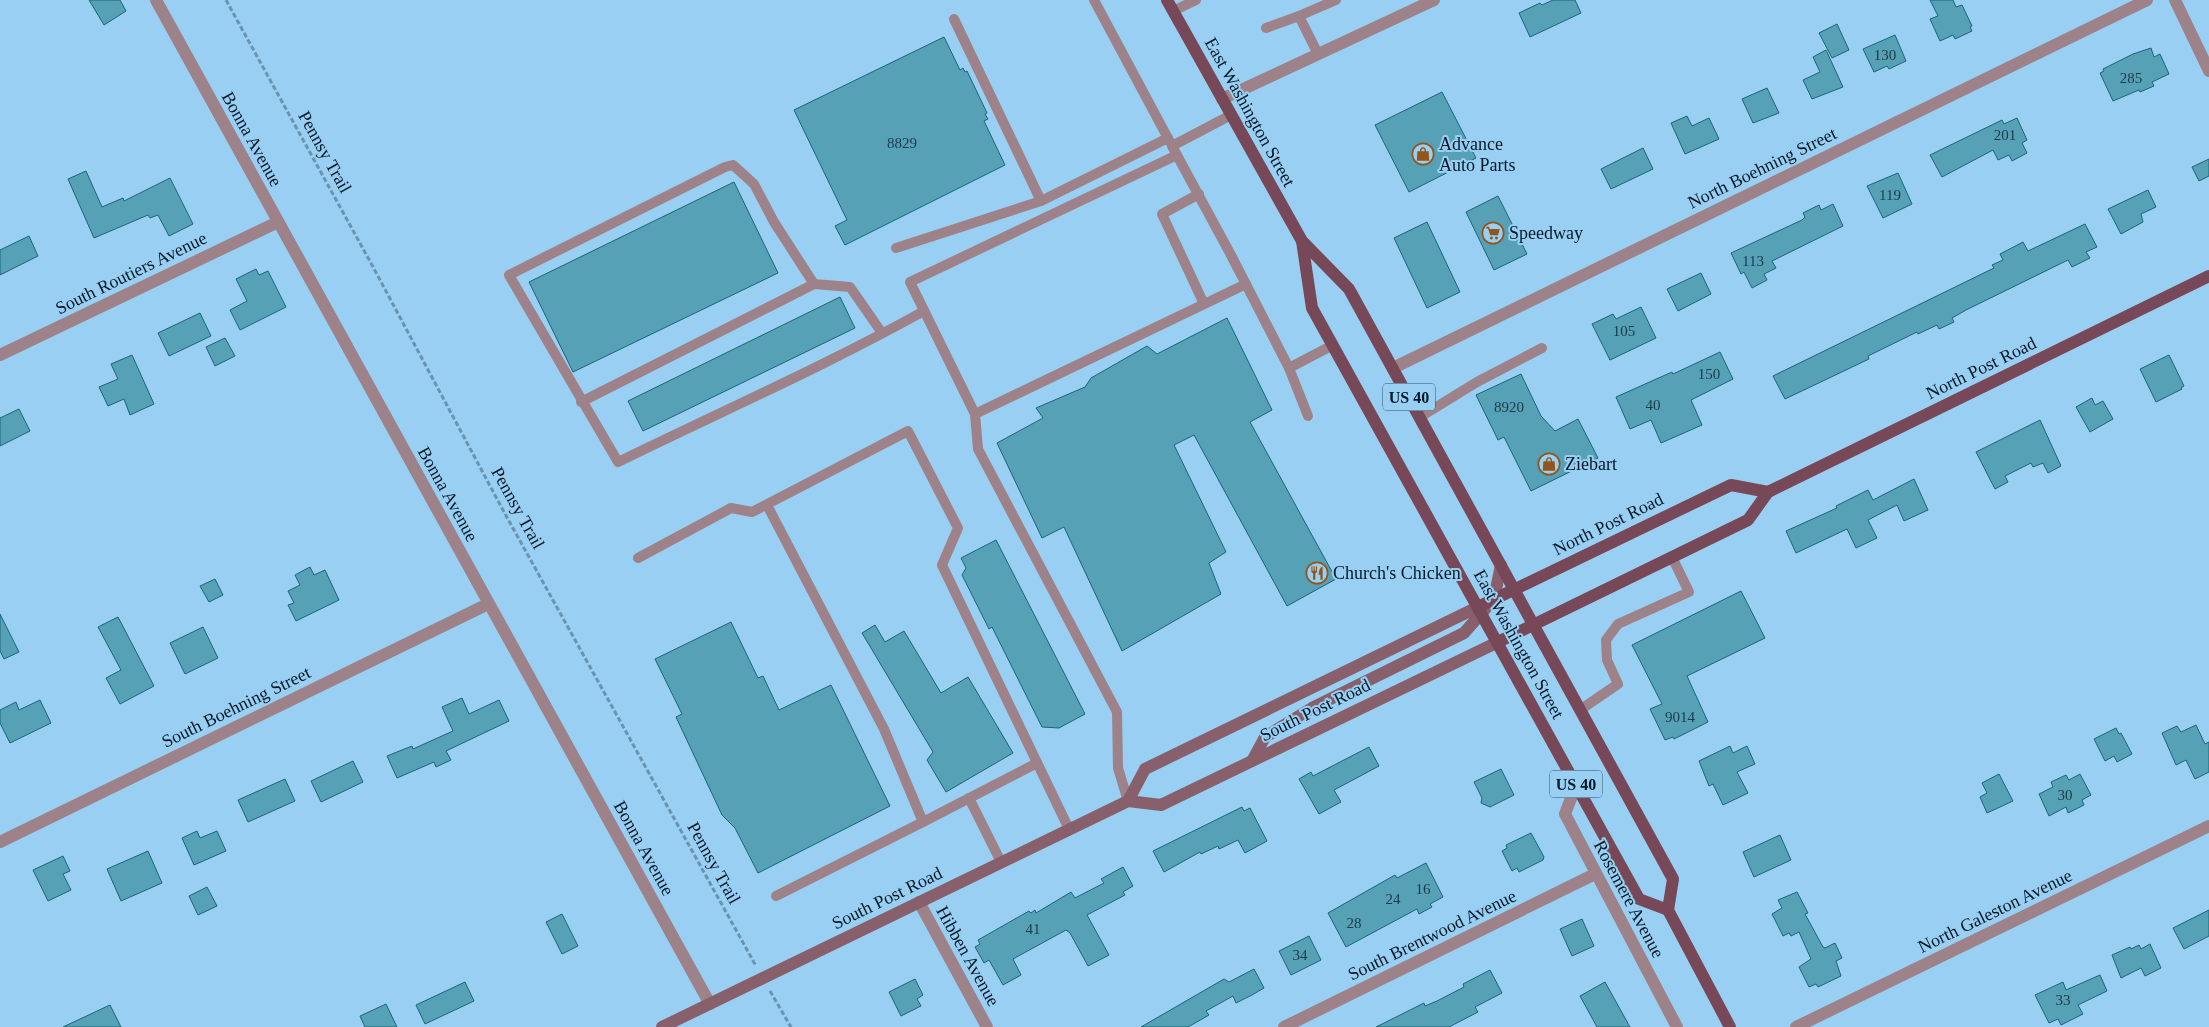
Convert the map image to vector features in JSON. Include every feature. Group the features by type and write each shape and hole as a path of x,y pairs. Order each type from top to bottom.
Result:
{"main road":[{"name":"East Washington Street","path":"1170,5 1302,240 1349,289 1420,417 1673,879 1668,910 1639,899 1312,308 1302,240"},
{"name":"North Post Road","path":"1515,633 1748,520 1768,492 2209,276"},
{"name":"North Post Road","path":"1494,599 1731,485 1768,492"},
{"path":"1494,599 1501,565"},
{"name":"South Post Road","path":"1128,801 1145,769 1480,611 1494,599"},
{"path":"1252,761 1264,737 1312,708 1464,633 1480,611"},
{"name":"South Post Road","path":"662,1027 1128,801 1161,805 1515,633"},
{"path":"1668,910 1730,1027"}],"street":[{"name":"Bonna Avenue","path":"156,0 710,1004"},
{"path":"1222,100 1434,0"},
{"name":"North Boehning Street","path":"1393,368 2147,0"},
{"path":"2175,0 2209,70"},
{"name":"South Routiers Avenue","path":"0,355 278,222"},
{"name":"South Boehning Street","path":"0,842 488,604"},
{"name":"Rosemere Avenue","path":"1576,785 1565,814 1677,1027"},
{"name":"North Galeston Avenue","path":"1796,1027 2209,826"},
{"name":"South Brentwood Avenue","path":"1284,1027 1596,874"},
{"name":"Hibben Avenue","path":"919,902 987,1027"}],"lane":[{"path":"1094,0 1246,284 1289,368 1308,416"},
{"path":"1170,5 1196,0"},
{"path":"1266,28 1336,0"},
{"path":"1299,16 1318,54"},
{"path":"954,19 1041,201"},
{"path":"1128,801 1118,768 1117,712 978,449 975,414 910,282 1231,116"},
{"path":"896,248 1041,201 1173,147"},
{"path":"814,284 774,222 754,184 733,165 725,167 509,275 581,402 618,462 924,311"},
{"path":"1199,194 1162,214 1204,304"},
{"path":"581,402 814,284 850,287 882,333"},
{"path":"975,414 1246,284"},
{"path":"1289,368 1333,345"},
{"path":"1420,417 1477,382 1542,348"},
{"path":"638,558 731,508 752,512 767,505 908,431 958,528 942,565 1070,830"},
{"path":"767,505 884,729 922,822"},
{"path":"1580,710 1618,684 1607,660 1606,640 1618,624 1689,592 1672,557"},
{"path":"776,896 1037,763"},
{"path":"969,798 1001,862"}],"path":[{"name":"Pennsy Trail","path":"226,0 504,512 791,1027"}],"building":[{"path":"89,0 120,0 126,11 104,25"},
{"path":"1553,0 1575,0 1581,13 1530,37 1519,13 1540,3 1542,5"},
{"path":"1930,0 1953,0 1956,7 1962,5 1972,26 1970,27 1972,31 1955,39 1953,35 1940,41 1930,19 1938,16"},
{"path":"1837,24 1849,50 1832,58 1819,33"},
{"path":"1895,35 1906,61 1889,69 1887,66 1874,72 1863,49"},
{"path":"944,37 960,70 963,68 965,72 967,71 987,113 985,114 988,119 984,121 1005,165 845,245 835,226 847,220 794,110"},
{"path":"2151,48 2154,57 2160,54 2169,74 2152,82 2154,86 2113,101 2100,73 2104,71 2103,69 2133,54"},
{"path":"1826,50 1843,87 1812,99 1803,80 1820,72 1813,57"},
{"path":"1767,88 1779,113 1753,123 1742,99"},
{"path":"1442,92 1476,158 1409,192 1375,125"},
{"path":"1687,116 1692,126 1709,118 1719,139 1685,154 1671,123"},
{"path":"2017,118 2027,140 2022,143 2027,153 2012,161 2009,155 1998,160 1993,150 1942,177 1930,155 2002,120 2004,124"},
{"path":"1643,148 1653,169 1611,189 1601,169"},
{"path":"2209,159 2209,176 2199,181 2192,167"},
{"path":"86,171 102,207 123,198 124,201 170,178 193,224 169,236 158,215 150,218 148,215 94,238 68,179"},
{"path":"1898,173 1912,204 1883,218 1867,186"},
{"path":"734,182 778,273 573,372 529,282"},
{"path":"2148,190 2156,207 2141,214 2143,222 2121,234 2108,209"},
{"path":"1498,196 1527,254 1494,270 1466,212"},
{"path":"1833,204 1843,226 1772,261 1776,268 1764,274 1767,280 1752,288 1744,272 1741,274 1731,253 1802,220 1805,217 1803,213 1819,205 1821,210"},
{"path":"1427,222 1460,292 1427,308 1394,238"},
{"path":"2085,224 2097,247 2086,252 2090,258 2072,267 2068,260 1966,310 1952,318 1954,322 1939,329 1937,325 1918,334 1917,332 1868,356 1869,359 1785,399 1773,376 1994,268 1992,265 2003,260 2000,254 2023,242 2028,251"},
{"path":"29,236 38,256 0,275 0,250"},
{"path":"256,269 259,275 268,271 286,307 240,330 230,310 247,301 236,279"},
{"path":"1701,273 1711,294 1678,311 1667,289"},
{"path":"840,297 855,328 643,431 628,401"},
{"path":"1641,307 1656,338 1610,360 1592,324 1613,314 1616,319"},
{"path":"200,313 211,336 169,356 158,333"},
{"path":"1227,318 1272,410 1250,422 1336,579 1287,606 1194,435 1174,445 1226,552 1209,563 1221,594 1122,651 1064,527 1042,538 997,443 1043,418 1036,408 1085,387 1091,378 1147,346 1157,354"},
{"path":"225,338 235,356 215,366 206,347"},
{"path":"1720,352 1733,379 1691,400 1702,425 1661,443 1651,420 1630,429 1616,397 1672,372 1673,374"},
{"path":"132,355 154,404 130,415 124,399 108,406 99,387 118,379 111,364"},
{"path":"2169,355 2184,386 2182,389 2156,402 2140,369"},
{"path":"1521,374 1541,416 1555,431 1578,419 1598,458 1531,491 1504,437 1498,440 1476,395"},
{"path":"2092,398 2095,405 2103,401 2113,419 2090,432 2076,407"},
{"path":"19,409 30,431 0,446 0,418"},
{"path":"2040,420 2061,466 2048,473 2043,463 2033,467 2031,463 2005,476 2008,482 1995,489 1976,452"},
{"path":"1914,479 1928,510 1904,521 1897,505 1868,520 1877,538 1856,548 1847,529 1796,553 1786,531 1837,508 1836,506 1868,490 1873,500"},
{"path":"996,540 1085,714 1059,728 1042,727 992,627 989,629 962,575 966,568 961,558"},
{"path":"310,567 314,575 325,570 339,600 296,621 288,605 294,603 288,591 300,585 295,575"},
{"path":"215,579 223,595 209,602 200,586"},
{"path":"1741,591 1765,638 1687,676 1708,722 1674,739 1673,737 1665,740 1650,709 1662,704 1632,645"},
{"path":"0,614 19,652 4,659 0,651"},
{"path":"118,617 154,686 120,704 106,678 121,670 98,627"},
{"path":"731,622 758,678 763,676 779,710 831,685 890,806 758,873 735,828 722,815 676,717 682,714 655,659"},
{"path":"875,625 885,642 904,631 941,693 968,677 1013,753 946,792 927,760 933,752 862,633"},
{"path":"203,627 218,658 185,674 170,643"},
{"path":"462,698 469,714 499,700 509,721 446,751 451,760 436,767 434,762 397,778 387,756 412,746 413,749 453,731 442,707"},
{"path":"40,700 51,723 10,743 0,723 0,710 16,702 19,710"},
{"path":"2196,725 2205,744 2209,742 2209,772 2195,779 2186,760 2176,765 2162,733 2177,726 2181,732"},
{"path":"2116,728 2119,734 2121,733 2132,754 2117,762 2114,756 2105,761 2094,739"},
{"path":"1730,746 1733,753 1747,746 1755,764 1737,772 1748,793 1723,805 1713,784 1709,786 1699,761"},
{"path":"1369,747 1379,766 1334,790 1341,802 1319,814 1299,779 1311,772 1313,776"},
{"path":"353,761 363,782 321,802 311,781"},
{"path":"1501,769 1514,795 1490,807 1481,803 1482,798 1474,782"},
{"path":"1999,774 2013,801 1987,813 1980,797 1987,793 1982,783"},
{"path":"2080,774 2091,795 2082,800 2084,805 2068,813 2066,807 2049,816 2039,794 2053,787 2051,782 2066,775 2069,780"},
{"path":"285,779 295,801 248,822 238,800"},
{"path":"1242,807 1244,811 1250,808 1267,841 1245,853 1238,840 1219,849 1218,846 1201,854 1200,852 1164,872 1153,851"},
{"path":"197,831 200,838 217,831 226,851 194,865 182,838"},
{"path":"1531,833 1544,857 1543,860 1519,872 1517,868 1512,871 1502,851 1507,848 1506,845"},
{"path":"1780,835 1791,860 1754,877 1743,852"},
{"path":"148,851 162,883 121,901 107,869"},
{"path":"63,856 70,871 63,874 71,890 48,901 33,870"},
{"path":"1426,863 1443,897 1430,904 1432,907 1419,914 1417,909 1346,947 1328,913 1395,875 1397,878"},
{"path":"1123,867 1133,886 1123,892 1125,895 1087,915 1109,955 1088,966 1070,933 1066,930 1013,959 1021,975 1003,985 989,960 984,963 975,947 980,944 978,940 1029,911 1031,913 1035,910 1036,913 1071,892 1075,898 1104,883 1101,879"},
{"path":"207,887 217,906 198,915 189,896"},
{"path":"1797,892 1808,913 1805,914 1823,947 1825,948 1835,943 1842,958 1836,961 1841,976 1818,987 1816,984 1809,987 1799,967 1811,959 1799,932 1791,936 1789,933 1783,936 1772,914 1782,908 1778,900"},
{"path":"2209,910 2209,936 2184,949 2173,928"},
{"path":"562,914 578,946 562,954 546,922"},
{"path":"1582,919 1594,946 1572,956 1560,929"},
{"path":"1309,936 1321,960 1291,975 1279,951"},
{"path":"2150,944 2161,968 2145,976 2141,968 2121,978 2112,955 2130,947 2131,949 2139,945 2141,949"},
{"path":"1254,969 1264,988 1252,995 1236,1003 1233,996 1206,1011 1209,1015 1188,1027 1141,1027 1224,979 1229,982"},
{"path":"1490,970 1502,993 1475,1007 1478,1012 1449,1027 1376,1027 1424,1003 1425,1006 1437,1001 1464,987 1463,984"},
{"path":"2100,975 2107,991 2078,1005 2083,1014 2061,1025 2058,1019 2049,1023 2035,995 2063,982 2066,990"},
{"path":"915,979 923,995 917,999 921,1006 901,1016 889,992"},
{"path":"465,982 474,1001 425,1024 416,1005"},
{"path":"1605,982 1630,1027 1597,1027 1580,996"},
{"path":"386,1004 397,1027 365,1027 360,1016"},
{"path":"110,1005 121,1027 63,1027"}],"place":[{"name":"Advance Auto Parts","path":"1423,154"},
{"name":"Speedway","path":"1493,233"},
{"name":"Ziebart","path":"1549,464"},
{"name":"Church's Chicken","path":"1317,573"}]}
